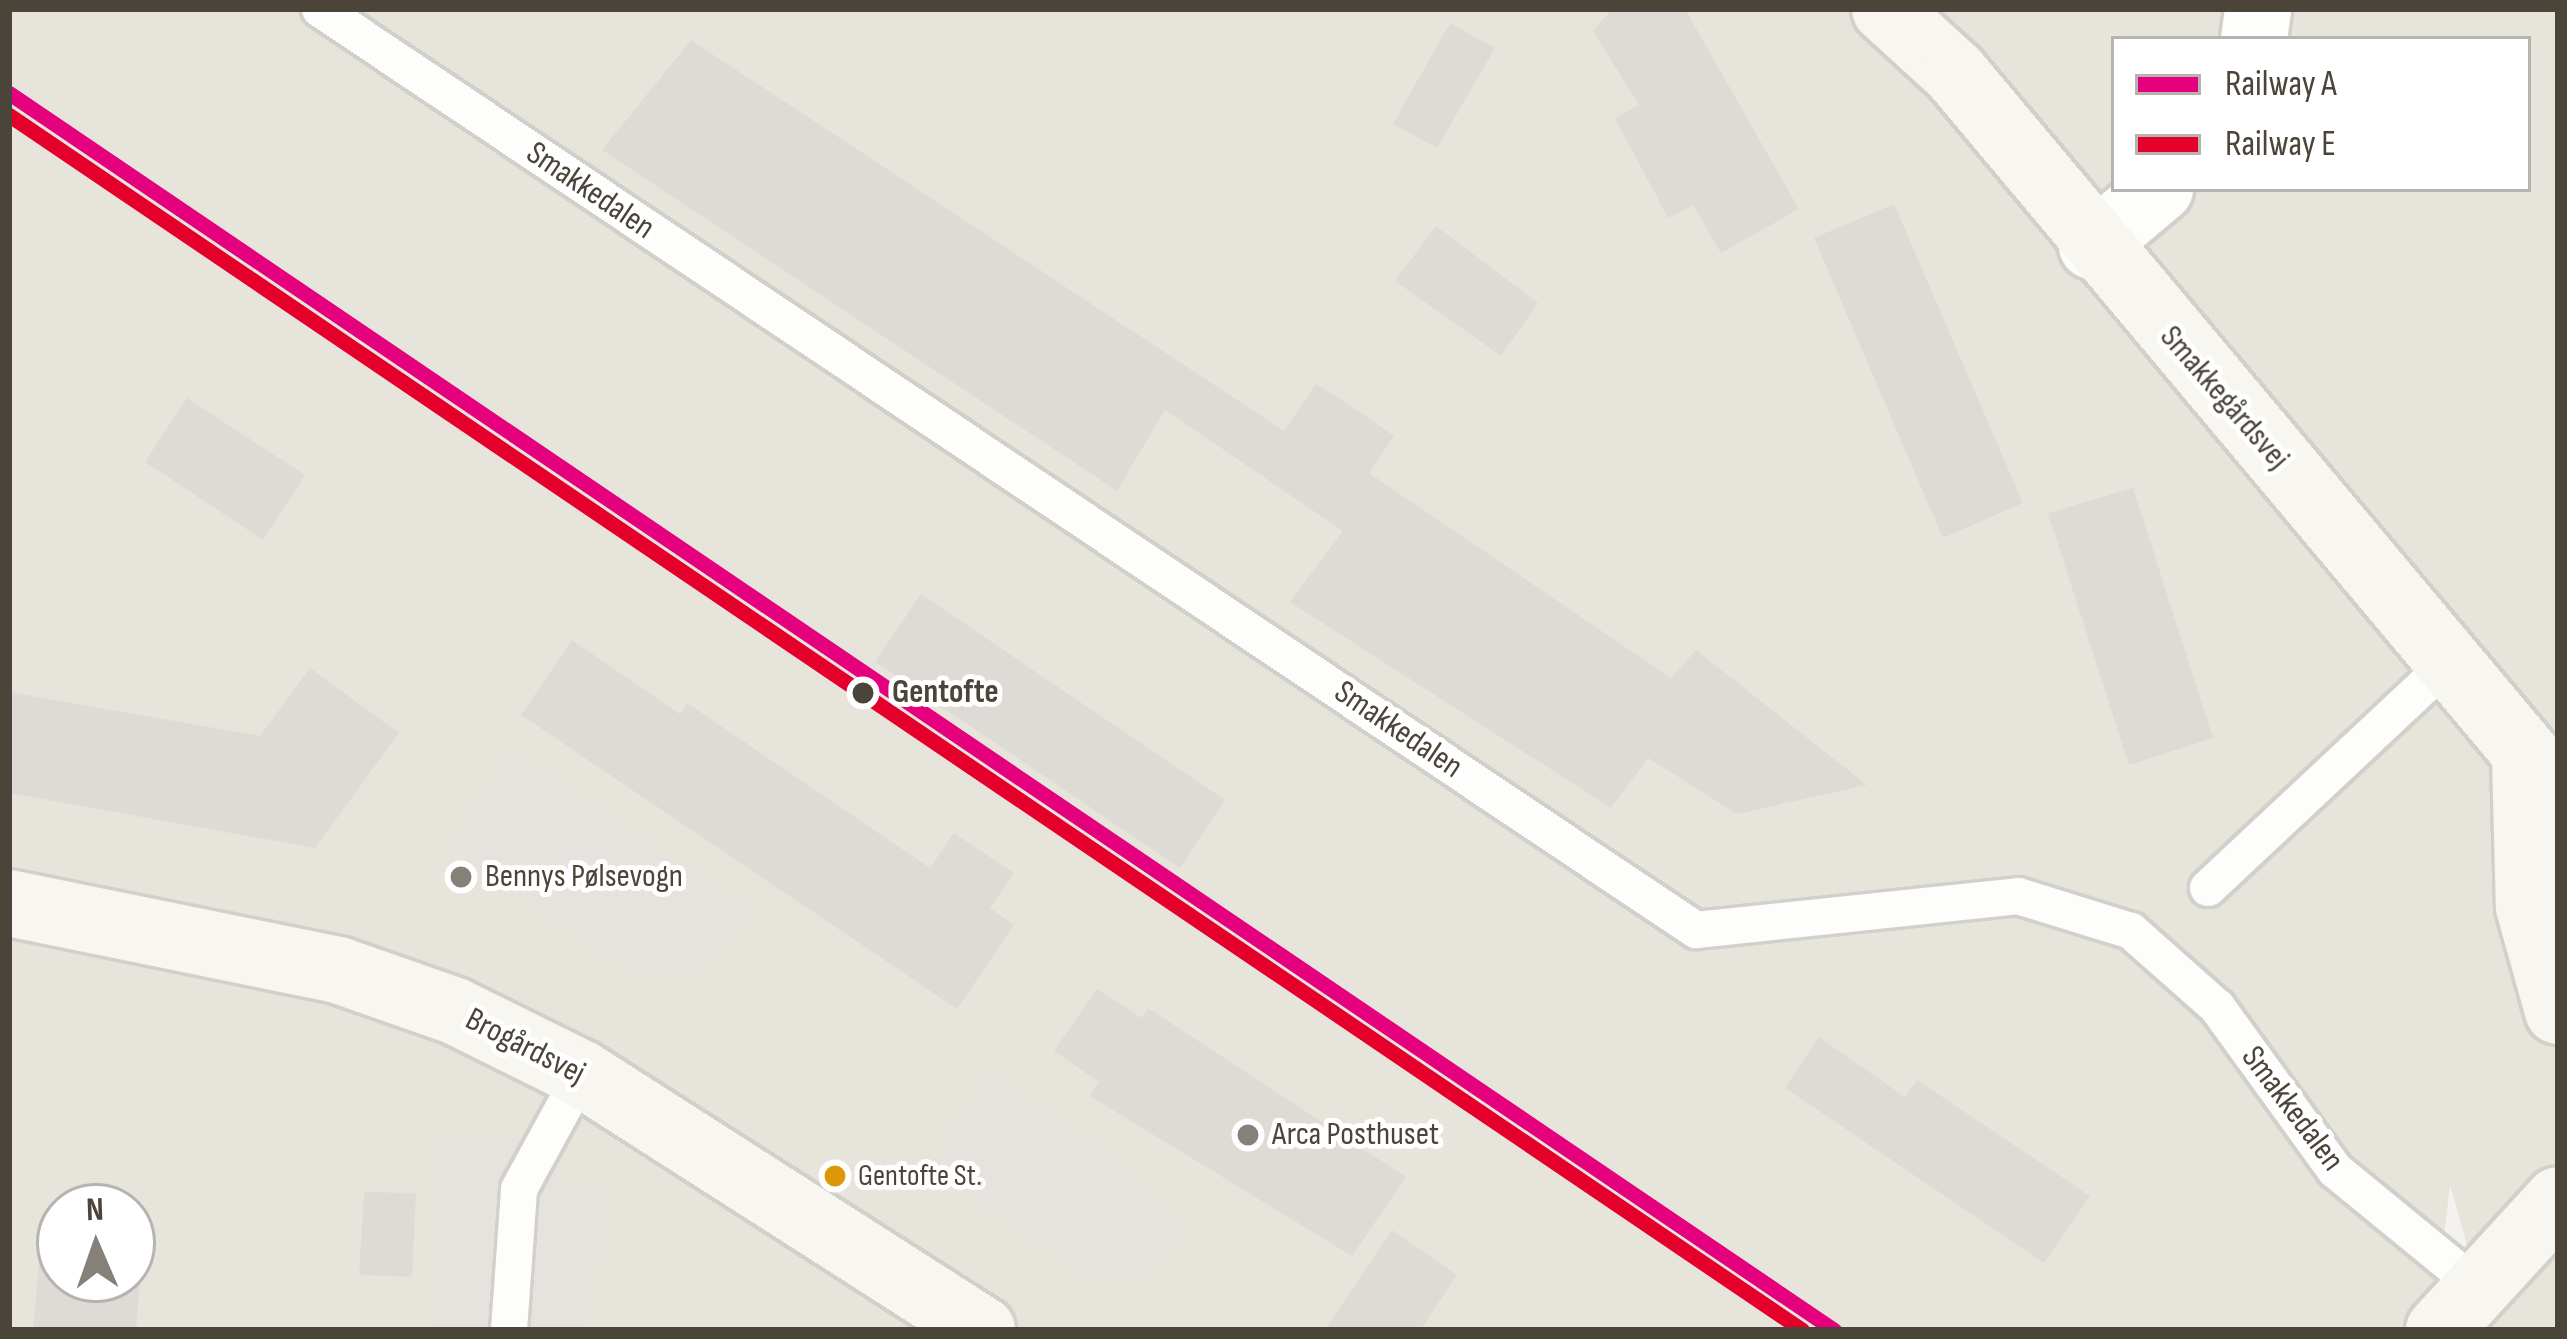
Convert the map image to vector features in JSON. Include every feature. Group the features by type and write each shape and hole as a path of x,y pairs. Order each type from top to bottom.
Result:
{"street":[{"name":"Smakkegårdsvej","path":"1885,9 1955,74 2092,246 2542,776"},
{"path":"2092,246 2156,192"},
{"path":"2542,776 2529,907 2558,1010"},
{"name":"Brogårdsvej","path":"9,903 338,970 582,1074 982,1330"},
{"path":"2456,1307 2558,1200"}],"lane":[{"name":"Smakkedalen","path":"320,9 1696,930 2018,896 2131,932 2217,1007 2335,1170 2456,1307"},
{"path":"2208,888 2446,665"},
{"path":"509,1330 519,1190 582,1074"}],"shaded area":[{"path":"9,9 2558,9 2558,1330 2491,1330 2450,1185 2433,1330 9,1330"},
{"path":"512,752 749,913 707,965 644,976 463,858 456,834"},
{"path":"988,1074 1124,1163 1189,1231 1140,1273 1103,1283 942,1175 939,1153"},
{"path":"438,1136 519,1138 556,1157 561,1189 601,1191 589,1330 430,1330"}],"building":[{"path":"1612,9 1685,9 1799,209 1721,253 1693,205 1668,218 1615,118 1639,105 1593,31"},
{"path":"1450,23 1495,48 1437,148 1393,124"},
{"path":"691,40 1284,431 1316,384 1348,404 1394,436 1369,473 1671,678 1696,650 1867,785 1737,814 1648,758 1611,808 1290,602 1343,531 1165,410 1117,491 602,150"},
{"path":"1894,204 2023,503 1943,538 1814,238"},
{"path":"1436,226 1538,303 1501,356 1395,281"},
{"path":"187,398 305,475 263,540 145,462"},
{"path":"2133,488 2213,738 2129,765 2048,513"},
{"path":"921,594 1225,800 1180,868 875,662"},
{"path":"572,640 680,714 687,703 930,868 954,833 1014,873 990,908 1014,925 957,1009 521,715"},
{"path":"310,668 399,733 315,848 9,793 9,692 260,736"},
{"path":"1097,989 1142,1018 1148,1008 1406,1177 1352,1256 1090,1096 1099,1082 1054,1051"},
{"path":"1819,1037 1905,1097 1917,1080 2090,1196 2044,1263 1785,1088"},
{"path":"364,1192 416,1193 412,1277 359,1275"},
{"path":"1392,1230 1457,1275 1420,1330 1325,1330"},
{"path":"36,1297 36,1303 138,1303 136,1330 33,1330"}],"rail line":[{"name":"A","path":"9,93 1834,1330"},
{"name":"E","path":"9,115 1802,1330"}],"place":[{"name":"Gentofte","path":"863,693"},
{"name":"Bennys Pølsevogn","path":"461,877"},
{"name":"Arca Posthuset","path":"1248,1135"},
{"name":"Gentofte St.","path":"835,1176"}]}
